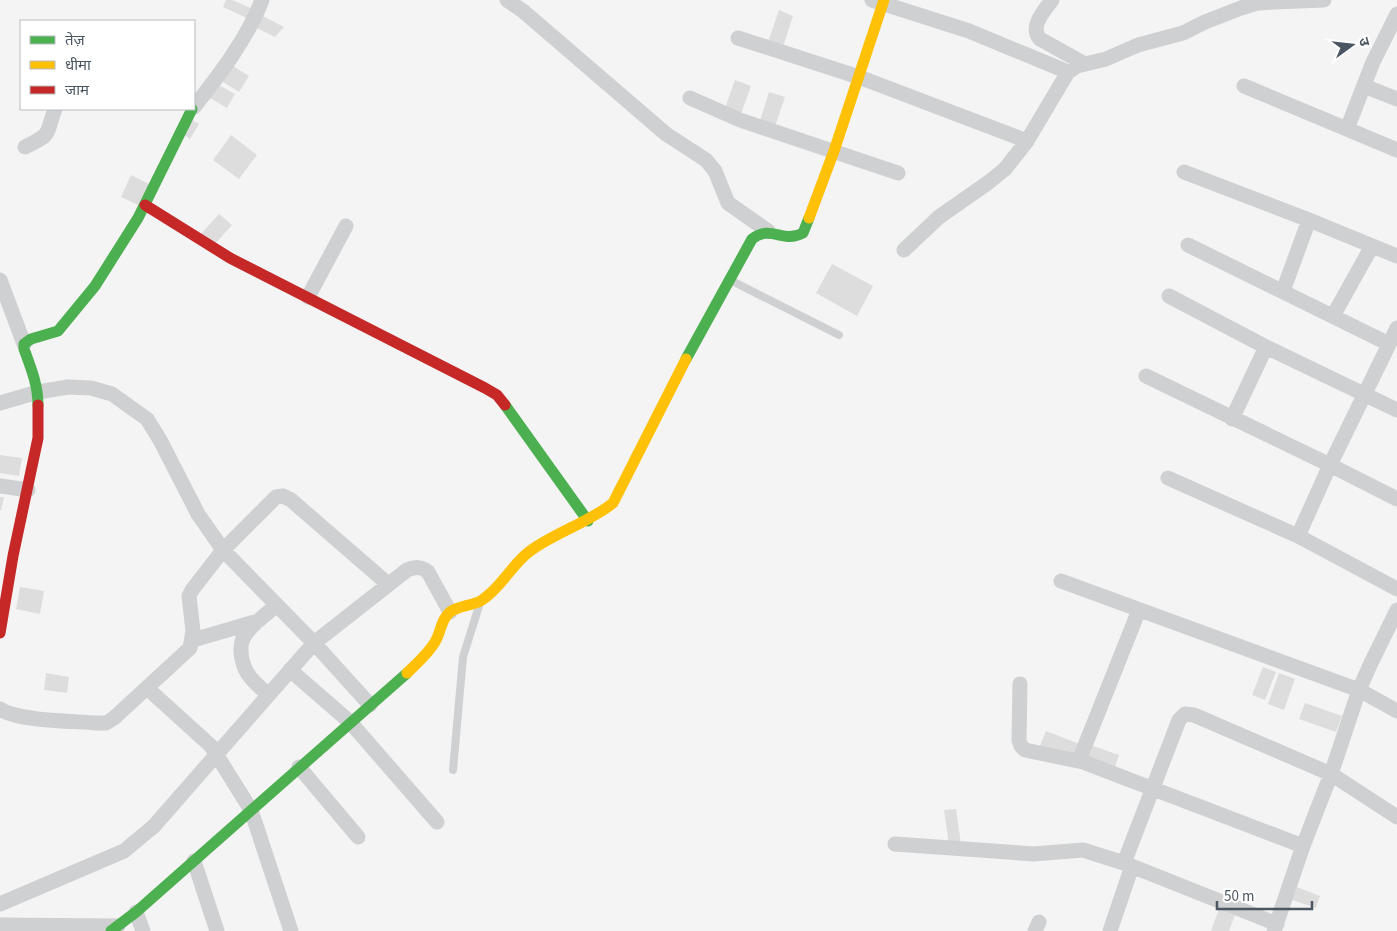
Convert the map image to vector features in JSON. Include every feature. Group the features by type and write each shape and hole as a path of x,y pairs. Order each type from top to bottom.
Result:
{"street":[{"path":"195,104 242,42 262,0"},
{"path":"507,0 530,17 666,134 706,160 715,171 728,203 768,231 787,239 797,238 803,233 859,77 880,1 969,31 1068,72"},
{"path":"1052,0 1036,25 1035,31 1037,36 1085,64"},
{"path":"904,250 939,217 989,182 1005,168 1027,141 1068,72 1077,66 1106,59 1138,45 1184,33 1224,13 1257,2 1324,0"},
{"path":"1347,129 1373,62 1397,14"},
{"path":"738,38 859,77 1027,141"},
{"path":"1244,86 1397,150"},
{"path":"1364,86 1397,99"},
{"path":"690,98 740,120 898,173"},
{"path":"24,147 44,138 49,132 55,110"},
{"path":"24,344 28,340 58,332 95,286 145,205 191,110"},
{"path":"1184,172 1397,256"},
{"path":"145,205 230,258 486,388 496,395 506,405 588,521"},
{"path":"1283,291 1309,220"},
{"path":"308,297 346,226"},
{"path":"0,925 114,929 136,912 423,658 432,648 438,637 440,626 453,610 475,603 488,596 521,558 532,550 602,513 613,503 687,358 752,239 758,233 768,231"},
{"path":"1188,244 1389,344"},
{"path":"1333,316 1372,246"},
{"path":"0,280 4,300 24,344 38,392 38,438 13,556 0,633"},
{"path":"1169,296 1266,347 1397,410"},
{"path":"1298,536 1330,465 1397,328"},
{"path":"1232,419 1266,347"},
{"path":"1146,376 1330,465 1397,500"},
{"path":"0,403 38,392 68,387 91,388 112,394 147,419 160,440 198,514 223,550 314,643 370,704"},
{"path":"1168,478 1298,536 1397,589"},
{"path":"0,486 28,490"},
{"path":"0,709 19,716 96,723 106,723 114,718 190,648 193,640 190,596 192,590 223,550 276,497 283,496 291,500 388,584"},
{"path":"0,904 124,851 154,826 314,643 406,570 415,567 423,568 453,610"},
{"path":"1061,581 1359,690 1397,711"},
{"path":"268,695 250,677 244,666 241,654 244,636 277,605"},
{"path":"1083,762 1082,754 1139,610"},
{"path":"895,844 1034,854 1083,850 1128,864 1276,927 1359,690 1391,635 1397,610"},
{"path":"193,640 260,621"},
{"path":"290,670 350,722 437,822"},
{"path":"1020,684 1020,740 1021,746 1025,750 1083,762 1303,846"},
{"path":"147,688 202,738 216,754 251,810 291,931"},
{"path":"1110,931 1128,864 1152,789 1179,720 1185,714 1194,715 1331,774 1397,817"},
{"path":"299,767 358,837"},
{"path":"194,860 217,931"},
{"path":"136,912 143,931"}],"lane":[{"path":"730,280 839,335"},
{"path":"453,770 463,657 475,603"}],"building":[{"path":"226,0 232,0 253,9 249,19 223,7"},
{"path":"779,10 793,16 783,47 768,42"},
{"path":"259,14 284,27 275,37 253,26"},
{"path":"230,64 249,76 239,92 220,80"},
{"path":"735,80 751,86 741,114 725,108"},
{"path":"215,83 235,94 227,108 207,96"},
{"path":"769,92 785,97 774,129 759,124"},
{"path":"189,118 199,124 190,139 181,132"},
{"path":"231,135 257,155 239,179 213,160"},
{"path":"131,175 149,184 138,205 121,197"},
{"path":"219,214 232,225 213,246 200,235"},
{"path":"832,264 873,286 857,316 816,293"},
{"path":"0,455 22,458 19,476 0,473"},
{"path":"0,497 4,497 1,511 0,510"},
{"path":"20,587 44,591 40,614 16,609"},
{"path":"1263,667 1276,672 1265,700 1252,695"},
{"path":"46,673 69,677 67,693 44,690"},
{"path":"1279,673 1295,679 1284,710 1268,704"},
{"path":"1305,703 1342,716 1336,732 1299,719"},
{"path":"1046,731 1080,744 1075,759 1040,746"},
{"path":"1093,746 1119,755 1114,770 1087,761"},
{"path":"956,809 961,844 949,845 944,810"},
{"path":"1297,887 1320,896 1316,908 1292,900"},
{"path":"1220,906 1236,912 1229,931 1211,931"}],"traffic: fast":[{"path":"38,405 32,370 24,344 31,339 58,331 95,286 138,218 192,110"},
{"path":"686,359 752,239 765,233 796,236 803,233 809,218"},
{"path":"505,405 588,521"},
{"path":"111,931 136,912 407,673"}],"traffic: slow":[{"path":"809,218 834,151 884,0"},
{"path":"407,673 432,646 445,618 450,612 482,600 495,589 530,551 613,503 686,359"}],"traffic: jam":[{"path":"145,205 230,258 485,388 497,395 505,405"},
{"path":"0,633 13,556 38,438 38,405"}]}
